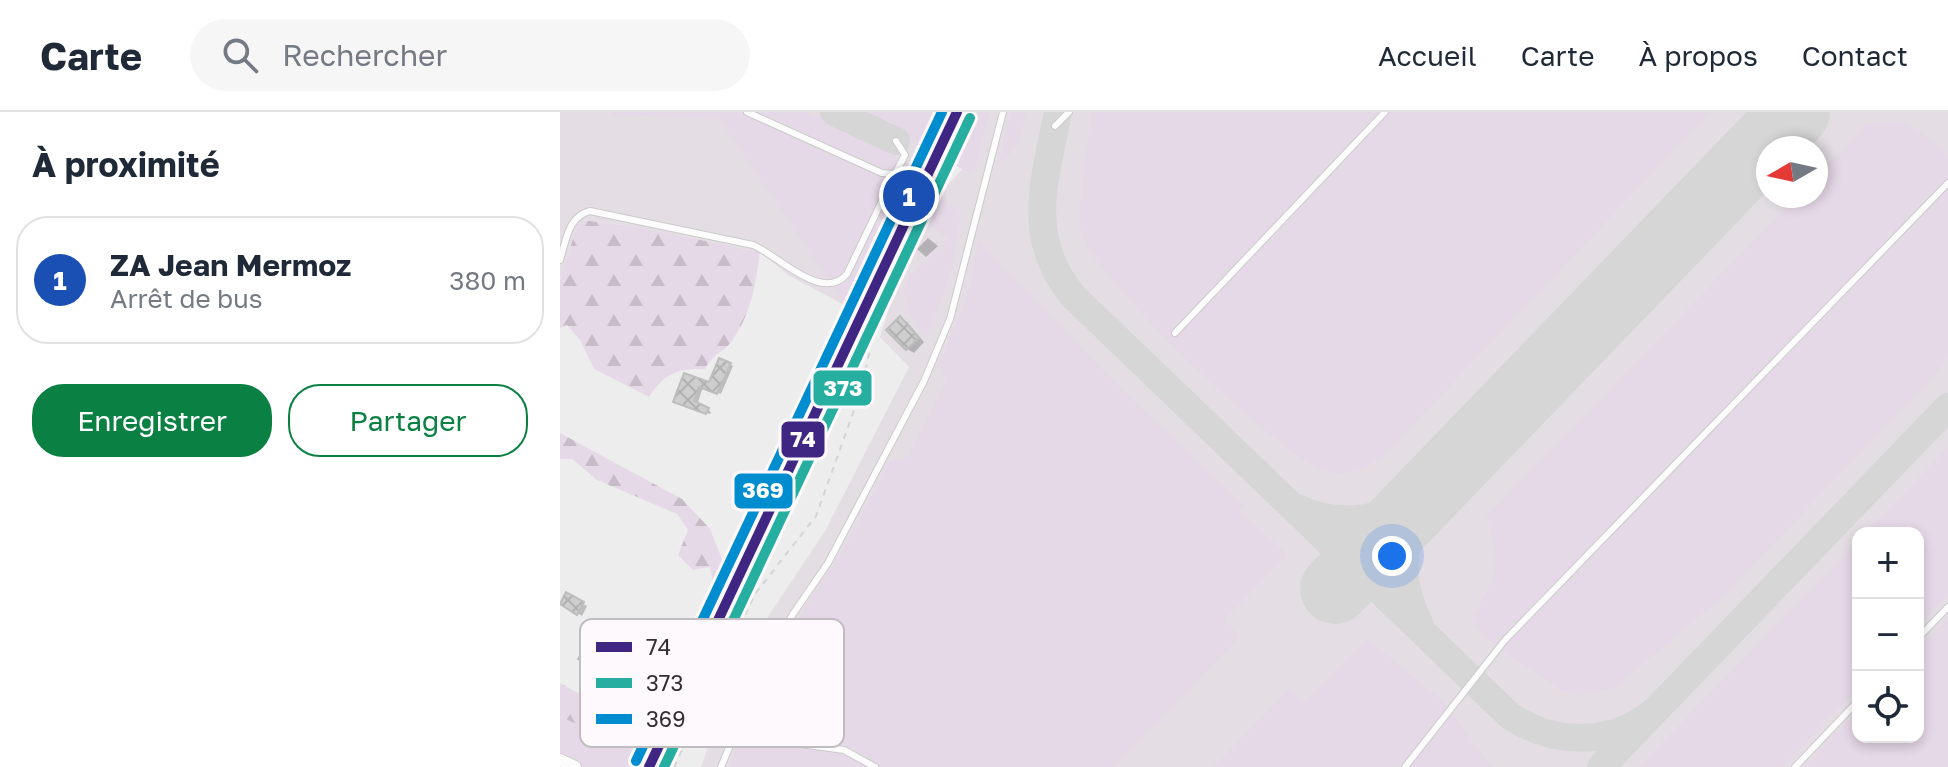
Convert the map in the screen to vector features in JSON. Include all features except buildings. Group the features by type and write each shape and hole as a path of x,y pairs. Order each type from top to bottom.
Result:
{"main road":[{"path":"719,619 957,112"},
{"path":"649,767 658,747"}],"street":[{"path":"560,760 575,767"}],"lane":[{"path":"747,112 882,173 895,174"},
{"path":"790,619 828,563 924,381 950,319 1003,112"},
{"path":"1055,126 1069,112"},
{"path":"1175,333 1385,112"},
{"path":"560,260 574,219 590,211 753,245 804,277 832,284 840,282 847,274 905,155 896,141"},
{"path":"1405,767 1505,640 1948,183"},
{"path":"1924,632 1948,607"},
{"path":"1795,767 1852,707"},
{"path":"721,767 729,747"},
{"path":"822,747 844,750 875,767"}],"path":[{"path":"743,619 755,594 816,516 861,391 877,312"},
{"path":"674,767 683,747"}],"shaded area":[{"path":"560,112 935,112 844,305 788,275 760,252 626,225 580,220 560,280"},
{"path":"986,112 1948,112 1948,761 1943,767 701,767 708,747 844,747 844,619 766,619 825,531 909,367 880,337 909,244 923,222 928,205 975,156"}],"green space":[{"path":"612,112 807,112 882,147 910,165 844,305 719,119 613,115"},
{"path":"857,112 949,112 932,150"},
{"path":"972,112 990,112 975,171 969,173 953,164 952,158"},
{"path":"1010,112 1026,112 1023,128 1015,148 998,164"},
{"path":"1091,112 1711,112 1384,456 1357,470 1335,473 1305,461 1233,403 1151,324 1092,254 1081,233 1080,221"},
{"path":"1902,122 1924,134 1948,156 1948,358 1933,378 1724,596 1616,687 1580,696 1561,690 1501,650 1479,631 1471,617 1487,592 1494,569 1495,557 1486,516 1785,208 1828,208 1828,164 1867,123"},
{"path":"943,196 960,212 957,244 949,278 925,340 913,320 904,293 912,275 948,239 927,219 931,209"},
{"path":"579,220 626,225 760,252 754,288 744,320 731,342 705,369 687,370 666,377 649,397 594,369 580,340 567,325 560,328 560,280"},
{"path":"979,241 1124,391 1244,505 1240,511 1288,555 1225,619 1240,637 1115,767 729,767 736,747 844,747 844,619 798,619 843,550 889,462 907,457 946,380 939,364 966,298"},
{"path":"560,433 682,499 710,529 728,574 716,599 710,567 693,570 678,555 688,530 677,514 597,480 572,459 560,459"},
{"path":"1948,447 1948,596 1924,621 1924,527 1871,527"},
{"path":"1852,546 1852,695 1783,767 1638,767"},
{"path":"1948,618 1948,767 1804,767 1852,717 1852,743 1924,743 1924,643"},
{"path":"1367,638 1444,702 1492,767 1213,767 1290,688 1304,702"},
{"path":"560,683 580,694 580,725 560,717"},
{"path":"560,717 580,725 580,747 651,747 641,767 583,767 560,755"}],"taxiway":[{"path":"834,112 896,141"},
{"path":"1058,112 1044,185 1043,230 1048,252 1073,296 1510,716 1546,733 1584,738 1622,730 1656,710"},
{"path":"1601,767 1948,407"},
{"path":"1297,508 1314,515 1348,520 1380,515 1428,494"},
{"path":"1420,625 1407,591 1405,558 1412,526 1428,494"}],"runway":[{"path":"1335,589 1795,112"}],"transit line":[{"name":"369","path":"703,619 942,112"},
{"name":"74","path":"719,619 957,112"},
{"name":"373","path":"734,619 970,118"},
{"name":"369","path":"636,761 643,747"},
{"name":"74","path":"649,767 658,747"},
{"name":"373","path":"664,767 673,747"}],"place":[{"name":"ZA Jean Mermoz","path":"909,196"}]}
